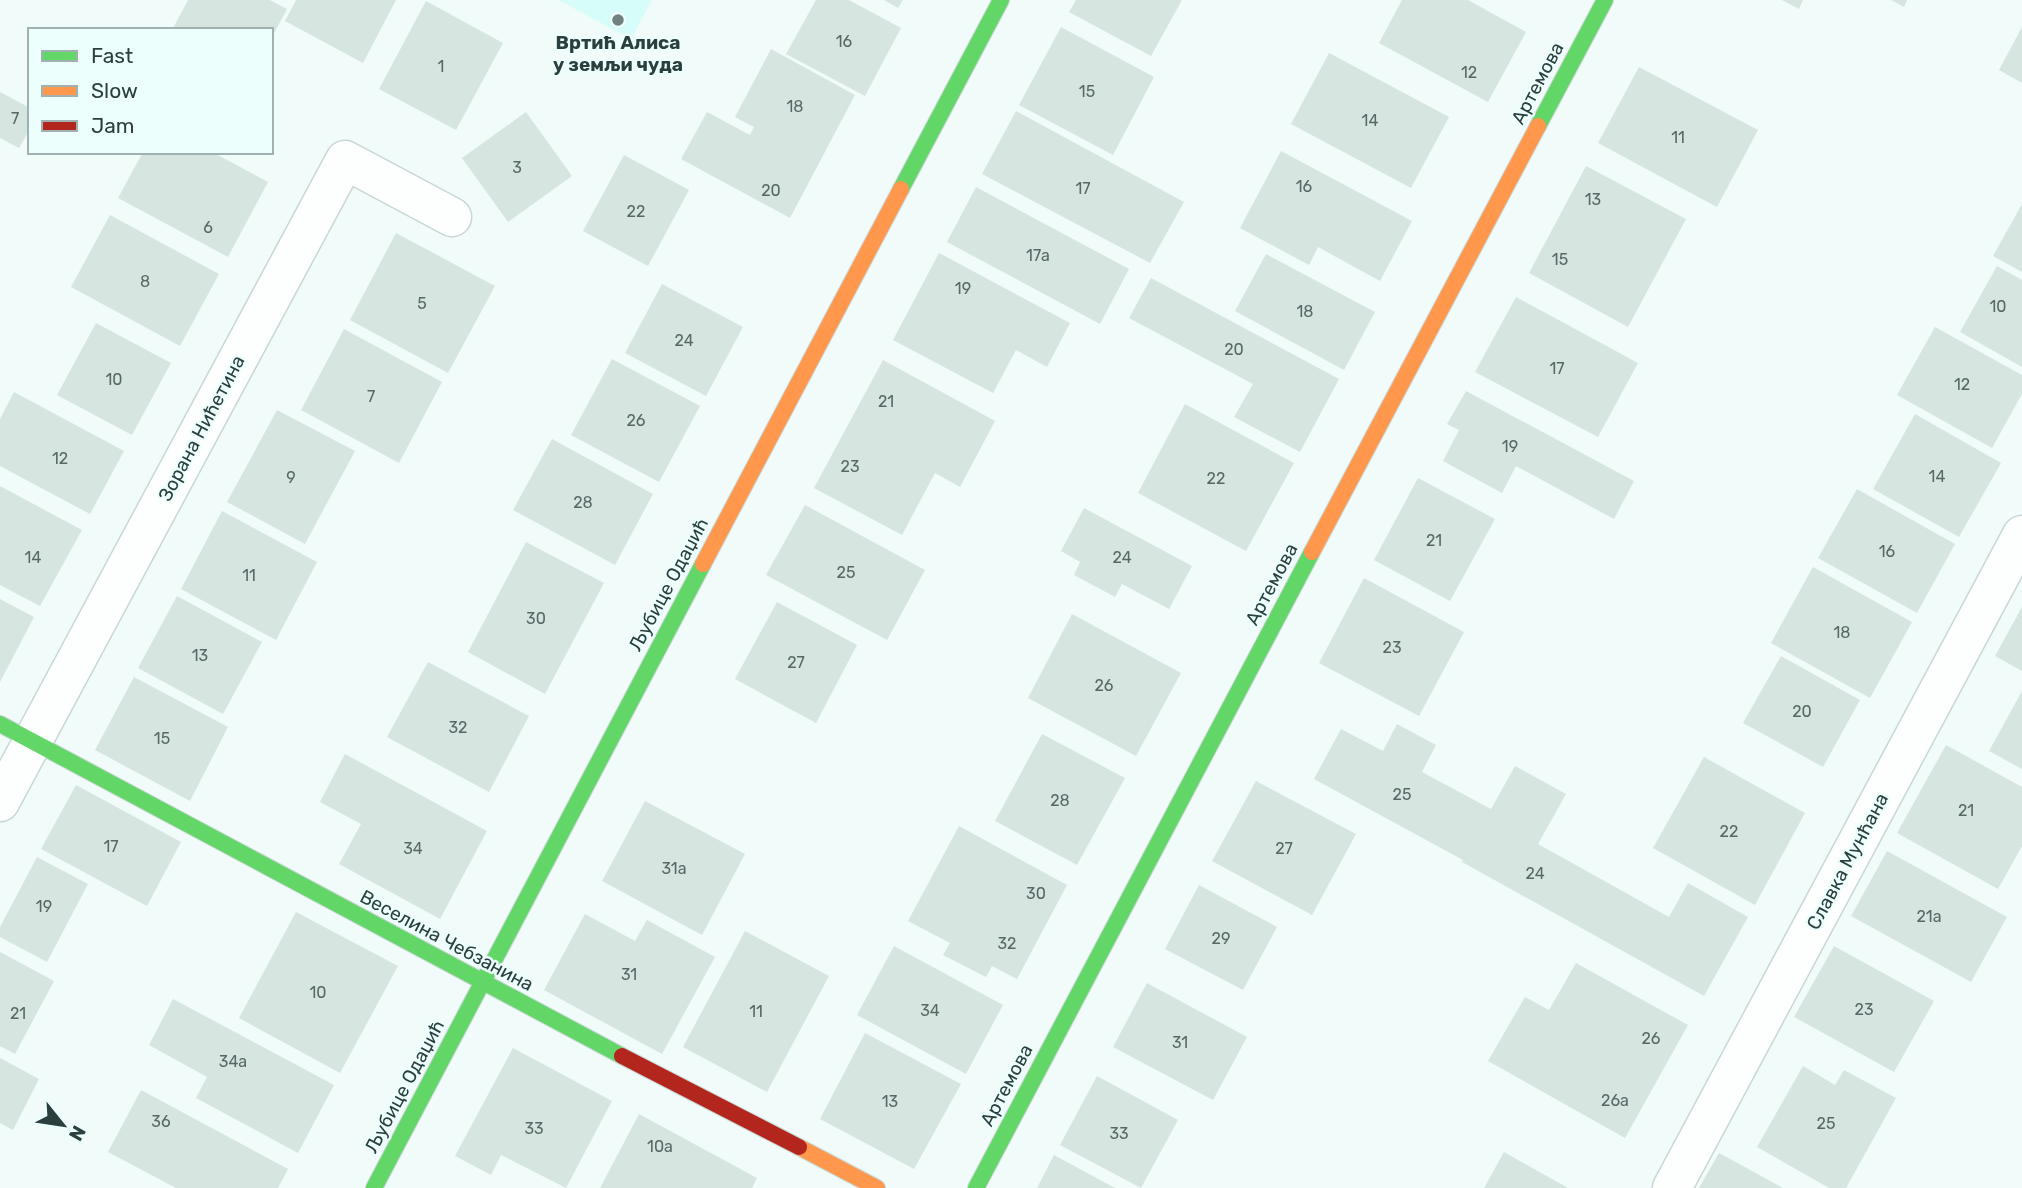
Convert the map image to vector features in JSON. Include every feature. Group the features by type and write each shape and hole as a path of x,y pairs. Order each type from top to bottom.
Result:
{"street":[{"name":"Љубице Одаџић","path":"374,1188 1000,0"},
{"name":"Артемова","path":"976,1188 1605,0"},
{"name":"Зорана Нићетина","path":"0,802 16,733 345,160 452,217"},
{"name":"Славка Мунћана","path":"1672,1188 2022,535"},
{"name":"Веселина Чебзанина","path":"16,733 481,982 877,1188"}],"shaded area":[{"name":"Вртић Алиса у земљи чуда","path":"558,0 652,0 631,39"}],"building":[{"path":"188,0 270,0 287,9 273,35 273,28 173,28"},
{"path":"296,0 396,0 363,63 285,21"},
{"path":"816,0 849,0 901,28 865,96 786,54"},
{"path":"884,0 903,0 898,8"},
{"path":"1076,0 1182,0 1151,56 1069,12"},
{"path":"1402,0 1468,0 1526,32 1488,102 1379,43"},
{"path":"1782,0 1803,0 1799,9"},
{"path":"1891,0 1907,0 1904,7"},
{"path":"426,1 503,43 456,130 379,89"},
{"path":"1061,27 1154,77 1113,155 1019,105"},
{"path":"2022,27 2022,83 1999,70"},
{"path":"771,49 855,95 790,218 681,159 707,112 750,135 754,127 735,117"},
{"path":"1329,53 1449,117 1411,188 1291,124"},
{"path":"1639,67 1758,130 1717,207 1598,143"},
{"path":"0,92 28,107 28,132 19,148 0,138"},
{"path":"1016,111 1184,202 1150,263 982,174"},
{"path":"526,112 572,176 508,222 462,158"},
{"path":"1281,151 1412,221 1380,281 1318,247 1309,265 1240,228"},
{"path":"142,154 216,154 268,182 228,257 118,198"},
{"path":"624,155 689,190 648,266 583,231"},
{"path":"1586,166 1686,219 1628,327 1529,273"},
{"path":"976,187 1129,269 1100,324 947,242"},
{"path":"2022,204 2022,272 1993,256"},
{"path":"110,215 219,274 180,346 71,287"},
{"path":"396,233 495,286 448,373 350,320"},
{"path":"939,253 1070,323 1047,367 1016,350 993,393 893,340"},
{"path":"1266,254 1375,312 1344,370 1235,311"},
{"path":"1997,266 2022,280 2022,367 1960,332"},
{"path":"1151,278 1339,379 1300,452 1234,417 1253,384 1129,318"},
{"path":"662,284 743,327 706,396 625,353"},
{"path":"1516,297 1638,363 1598,437 1475,372"},
{"path":"96,323 171,363 132,435 57,395"},
{"path":"1935,327 2022,375 2022,394 1992,448 1897,395"},
{"path":"344,329 442,382 399,463 301,410"},
{"path":"612,359 700,406 659,482 571,435"},
{"path":"883,360 995,421 960,487 935,473 902,535 814,488"},
{"path":"1466,391 1634,481 1614,519 1516,466 1502,493 1443,461 1459,430 1447,424"},
{"path":"14,392 124,451 90,514 0,466 0,419"},
{"path":"1185,404 1294,463 1246,551 1138,493"},
{"path":"277,410 355,451 305,544 227,502"},
{"path":"1915,414 2001,463 1959,537 1873,489"},
{"path":"552,439 653,494 615,565 513,510"},
{"path":"1418,478 1495,519 1450,601 1374,560"},
{"path":"0,486 82,530 40,606 0,585"},
{"path":"1857,489 1955,544 1917,613 1818,558"},
{"path":"805,505 925,570 887,640 766,575"},
{"path":"1084,508 1192,566 1169,609 1122,584 1115,597 1074,575 1080,562 1061,551"},
{"path":"222,511 317,562 276,640 181,589"},
{"path":"526,542 604,583 545,694 468,652"},
{"path":"1813,567 1912,622 1870,698 1771,643"},
{"path":"1364,578 1464,632 1419,716 1319,663"},
{"path":"177,596 262,642 223,714 138,668"},
{"path":"0,599 34,617 0,682"},
{"path":"777,602 857,645 816,723 735,679"},
{"path":"2022,607 2022,671 1995,656"},
{"path":"1072,614 1181,673 1136,756 1028,698"},
{"path":"1781,656 1860,700 1823,767 1743,723"},
{"path":"428,662 529,716 489,792 387,737"},
{"path":"134,677 228,727 190,801 95,750"},
{"path":"2022,691 2022,769 1989,751"},
{"path":"1397,724 1436,745 1422,772 1491,809 1515,766 1566,794 1538,844 1669,917 1688,883 1748,917 1704,996 1314,779 1341,729 1383,751"},
{"path":"1042,734 1125,778 1077,865 995,821"},
{"path":"1946,745 2022,787 2022,846 1998,889 1897,833"},
{"path":"345,754 487,831 440,919 339,864 361,824 320,802"},
{"path":"1704,757 1805,813 1755,905 1653,848"},
{"path":"1256,781 1356,834 1312,915 1212,861"},
{"path":"76,785 181,842 147,906 41,849"},
{"path":"645,801 745,854 702,935 602,881"},
{"path":"959,826 1067,885 1017,979 992,966 986,977 943,955 950,943 908,921"},
{"path":"1887,851 2007,917 1971,982 1851,916"},
{"path":"37,857 88,884 47,962 0,937 0,927"},
{"path":"1199,885 1277,927 1243,990 1165,949"},
{"path":"296,912 398,966 340,1073 239,1018"},
{"path":"585,914 635,941 647,920 715,957 662,1054 544,990"},
{"path":"745,931 829,976 767,1092 683,1047"},
{"path":"894,946 1003,1005 966,1074 857,1015"},
{"path":"1834,946 1934,1001 1894,1072 1794,1017"},
{"path":"0,952 54,981 15,1054 0,1046"},
{"path":"1576,963 1688,1025 1625,1138 1488,1061 1525,997 1549,1010"},
{"path":"1147,983 1247,1037 1213,1100 1113,1047"},
{"path":"173,999 334,1085 298,1153 196,1098 207,1077 149,1045"},
{"path":"865,1033 961,1084 914,1169 820,1119"},
{"path":"513,1048 612,1101 566,1188 501,1155 491,1175 455,1156"},
{"path":"0,1058 39,1079 13,1130 0,1123"},
{"path":"1803,1066 1835,1085 1844,1070 1896,1098 1846,1188 1829,1188 1757,1147"},
{"path":"1097,1076 1178,1120 1141,1188 1060,1145"},
{"path":"141,1090 288,1169 278,1188 176,1188 108,1152"},
{"path":"639,1114 757,1178 752,1188 600,1188"},
{"path":"1504,1152 1568,1188 1484,1188"},
{"path":"1719,1153 1783,1188 1699,1188"},
{"path":"1054,1155 1115,1188 1037,1188"}],"traffic: fast":[{"path":"901,189 1001,0"},
{"path":"1538,126 1605,0"},
{"path":"976,1188 1312,552"},
{"path":"374,1188 703,564"},
{"path":"0,724 622,1056"}],"traffic: slow":[{"path":"1312,552 1538,126"},
{"path":"703,564 901,189"},
{"path":"799,1147 877,1188"}],"traffic: jam":[{"path":"622,1056 799,1147"}],"place":[{"name":"Вртић Алиса у земљи чуда","path":"618,20"}]}
